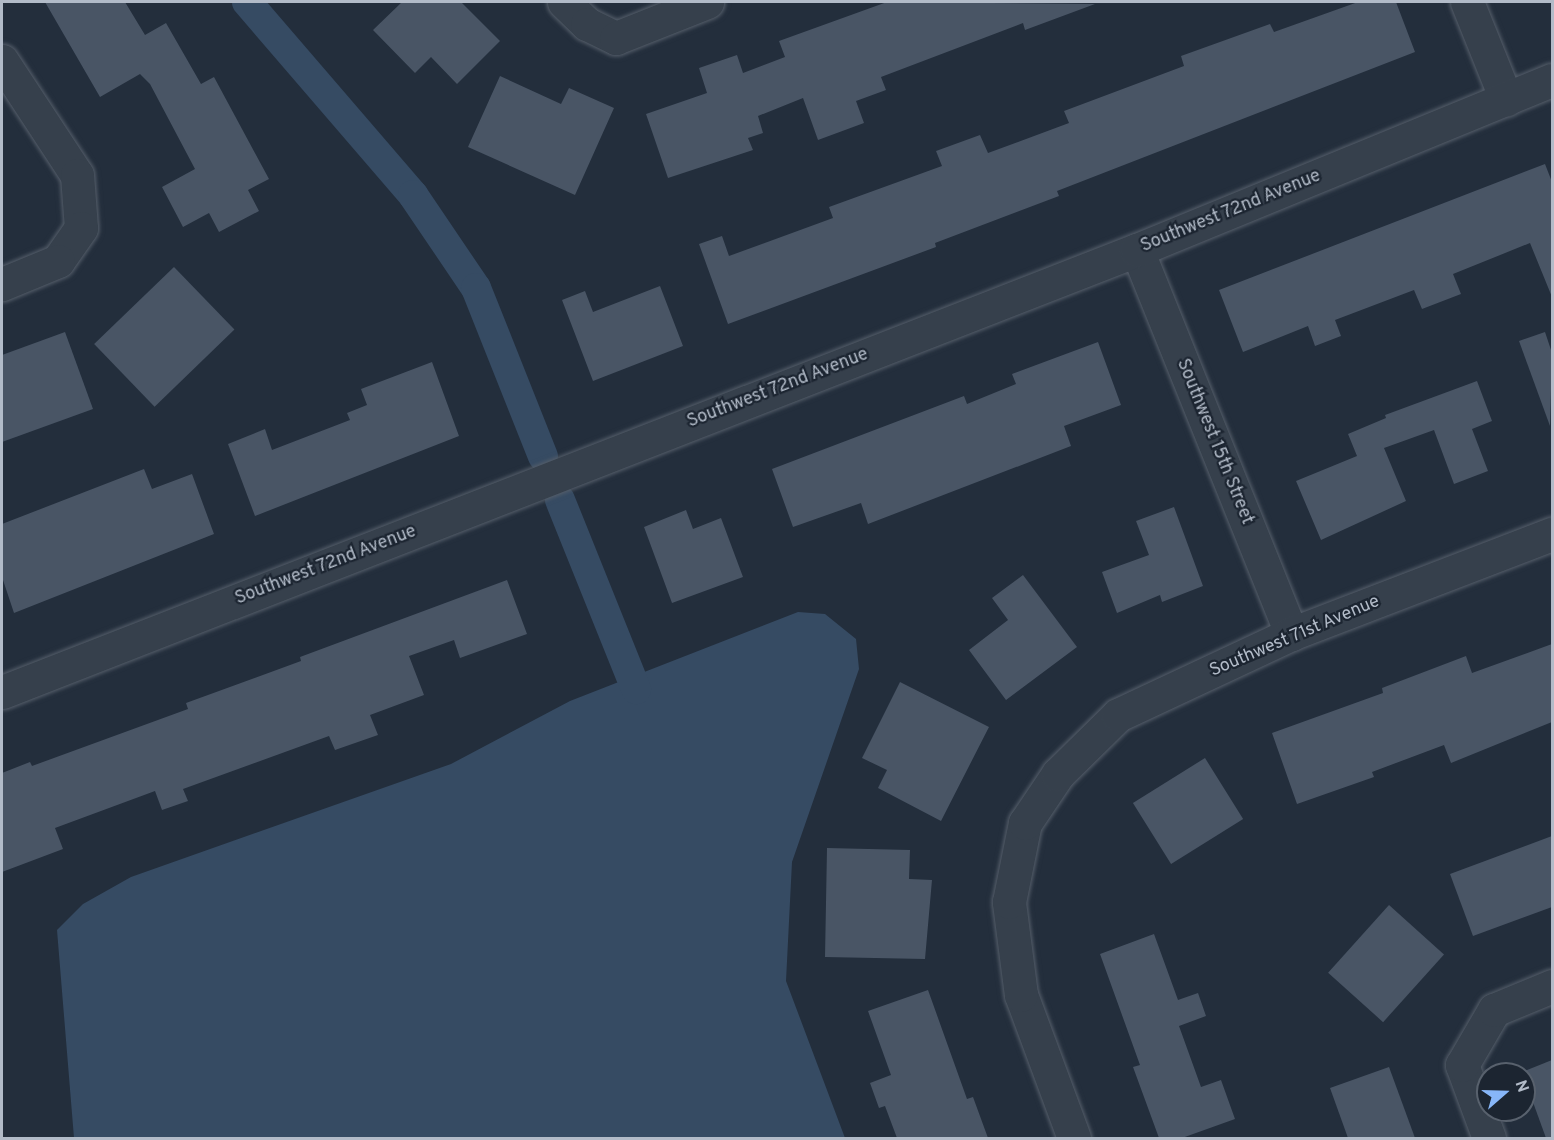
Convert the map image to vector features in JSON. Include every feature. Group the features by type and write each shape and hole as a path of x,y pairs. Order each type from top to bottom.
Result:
{"street":[{"path":"564,2 587,24 616,38 707,2"},
{"path":"1467,2 1506,99"},
{"path":"2,61 77,175 81,228 58,261 2,284"},
{"name":"Southwest 72nd Avenue","path":"2,692 1137,250 1552,80"},
{"name":"Southwest 15th Street","path":"1137,250 1291,634"},
{"name":"Southwest 71st Avenue","path":"1074,1138 1020,995 1009,902 1025,823 1058,774 1118,715 1291,634 1552,534"},
{"path":"1489,1138 1462,1065 1474,1040 1494,1010 1552,986"}],"water":[{"path":"798,612 825,614 856,639 859,669 792,862 786,981 845,1138 74,1138 57,930 83,904 131,877 451,764 570,701"}],"building":[{"path":"45,2 125,2 145,35 166,23 201,84 214,77 269,179 248,190 259,211 219,232 209,213 183,227 162,187 195,169 150,84 140,74 100,97"},
{"path":"402,2 461,2 500,41 457,84 431,57 415,73 373,30"},
{"path":"887,2 1095,4 1025,30 1023,23 881,77 886,90 856,101 864,123 818,140 803,98 758,116 763,133 748,138 753,150 668,178 646,114 707,93 699,68 737,55 743,73 785,57 779,41"},
{"path":"1358,2 1396,2 1415,52 1057,191 1059,196 935,243 936,247 728,324 699,244 722,236 729,256 833,218 829,207 942,166 936,151 980,135 988,153 1069,123 1064,111 1184,66 1181,56 1270,24 1274,32"},
{"path":"500,76 561,104 569,88 614,108 575,195 468,147"},
{"path":"1545,164 1552,182 1552,297 1530,243 1453,274 1461,294 1422,309 1414,290 1335,320 1341,336 1315,346 1308,326 1243,352 1219,290"},
{"path":"174,267 234,330 155,407 94,344"},
{"path":"660,286 683,346 593,381 562,300 585,291 593,312"},
{"path":"65,332 93,409 2,442 2,355"},
{"path":"1545,332 1552,353 1550,426 1519,341"},
{"path":"1098,342 1121,405 1064,426 1071,446 868,524 861,503 793,527 772,469 964,396 967,404 1016,384 1012,374"},
{"path":"432,362 459,436 255,516 228,444 265,429 272,450 350,420 347,413 367,405 361,389"},
{"path":"1477,381 1492,421 1472,429 1488,471 1454,484 1434,430 1384,448 1406,501 1321,540 1296,481 1357,456 1348,434 1386,418 1385,415"},
{"path":"144,469 152,489 192,474 214,534 14,613 2,577 2,524"},
{"path":"1174,507 1203,586 1162,602 1160,595 1117,613 1102,572 1149,555 1136,521"},
{"path":"686,510 693,529 721,518 743,577 672,603 644,527"},
{"path":"1023,575 1077,647 1006,700 969,650 1008,620 992,598"},
{"path":"507,580 527,634 460,658 454,640 409,656 424,695 370,715 378,735 335,750 329,736 183,789 188,801 162,810 155,791 55,828 63,849 2,872 2,773 30,762 32,766 188,709 186,703 301,661 300,657"},
{"path":"1552,644 1552,722 1451,763 1444,745 1372,772 1374,777 1297,804 1272,733 1383,693 1382,688 1466,656 1472,673"},
{"path":"900,682 989,727 941,821 878,788 887,770 862,758"},
{"path":"1205,758 1243,819 1171,864 1133,803"},
{"path":"1552,836 1552,907 1473,936 1450,874"},
{"path":"827,848 910,850 909,879 932,880 925,959 825,957"},
{"path":"1389,905 1444,955 1383,1022 1328,973"},
{"path":"1154,934 1178,1000 1198,993 1206,1016 1179,1026 1201,1087 1221,1080 1235,1119 1182,1138 1159,1138 1133,1067 1140,1065 1100,954"},
{"path":"928,990 967,1099 973,1097 988,1138 897,1138 885,1106 879,1108 870,1083 891,1075 868,1011"},
{"path":"1552,1060 1552,1138 1546,1138 1536,1110 1536,1066"},
{"path":"1389,1067 1415,1138 1348,1138 1330,1088"}],"waterway":[{"path":"247,2 413,195 476,288 543,456"},
{"path":"560,500 636,689"}]}
